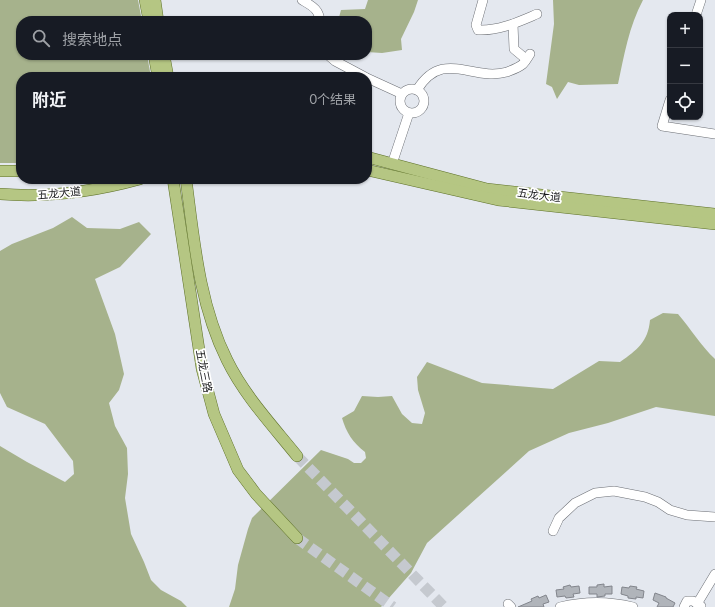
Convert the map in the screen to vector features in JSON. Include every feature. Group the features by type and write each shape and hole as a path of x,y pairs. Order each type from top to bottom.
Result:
{"main road":[{"path":"146,0 148,16"},
{"path":"155,0 157,16"},
{"path":"155,60 157,72"},
{"path":"165,60 167,72"},
{"name":"五龙大道","path":"372,159 487,189 715,214"},
{"path":"0,172 16,171"},
{"name":"五龙大道","path":"372,171 498,200 715,224"},
{"name":"五龙大道","path":"0,194 23,196 72,194 122,184"},
{"name":"五龙三路","path":"174,184 202,369 214,414 238,470 256,494 297,538"},
{"name":"五龙三路","path":"187,184 199,272 211,323 227,360 246,392 297,456"}],"lane":[{"path":"302,0 316,8 319,16"},
{"path":"483,0 476,25 478,30 486,31 513,24 536,14"},
{"path":"697,12 701,0"},
{"path":"417,90 422,82 434,73 451,67 485,74 500,74 514,70 523,64 528,56 514,49 513,24"},
{"path":"334,60 356,72"},
{"path":"372,80 402,94"},
{"path":"409,89 417,90 423,96 424,104 420,110 409,113 400,105 400,97 402,94 409,89"},
{"path":"667,110 662,126 715,134"},
{"path":"392,164 409,113"},
{"path":"553,531 559,518 575,503 595,493 614,491 645,497 658,502 670,510 687,516 715,517"},
{"path":"684,607 688,601 693,601 700,605 715,574"},
{"path":"560,607 591,602 614,603 633,607"}],"green space":[{"path":"0,0 138,0 141,16 16,16 16,60 148,60 150,72 16,72 16,163 0,163"},
{"path":"368,0 418,0 401,39 402,50 382,53 372,52 372,16 339,16 341,10 365,9"},
{"path":"553,0 643,0 634,20 618,84 579,85 568,82 557,99 552,87 546,84 554,24"},
{"path":"72,217 87,228 120,229 139,222 151,234 120,267 95,279 115,334 124,374 119,390 109,403 115,426 127,448 128,474 125,498 131,534 151,580 161,590 181,601 187,607 0,607 0,446 65,482 74,474 73,461 45,424 7,407 0,393 0,251 12,244 53,228"},
{"path":"663,313 678,314 705,349 715,359 715,416 656,407 608,423 569,433 529,451 427,543 411,573 381,607 229,607 235,589 238,565 252,518 321,450 348,459 354,463 361,463 366,458 365,452 357,445 348,433 342,418 354,411 362,396 392,396 402,414 412,423 422,424 425,413 418,390 417,377 427,362 482,383 553,389 599,361 620,362 641,345 647,334 650,320"}],"building":[{"path":"604,584 604,587 612,586 612,594 605,594 605,596 597,597 597,594 589,594 589,587 597,587 597,585"},
{"path":"570,585 571,587 579,586 580,593 573,594 574,597 557,597 556,590 564,589 563,587"},
{"path":"630,586 637,587 636,589 644,591 643,598 628,598 628,596 621,594 622,587 629,588"},
{"path":"655,593 666,597 675,603 673,607 657,607 659,603 653,600"},
{"path":"546,595 549,602 543,604 544,607 518,607 532,601 531,599 538,596 539,598"}],"tunnel":[{"path":"297,456 444,607"},
{"path":"297,538 393,607"}]}
